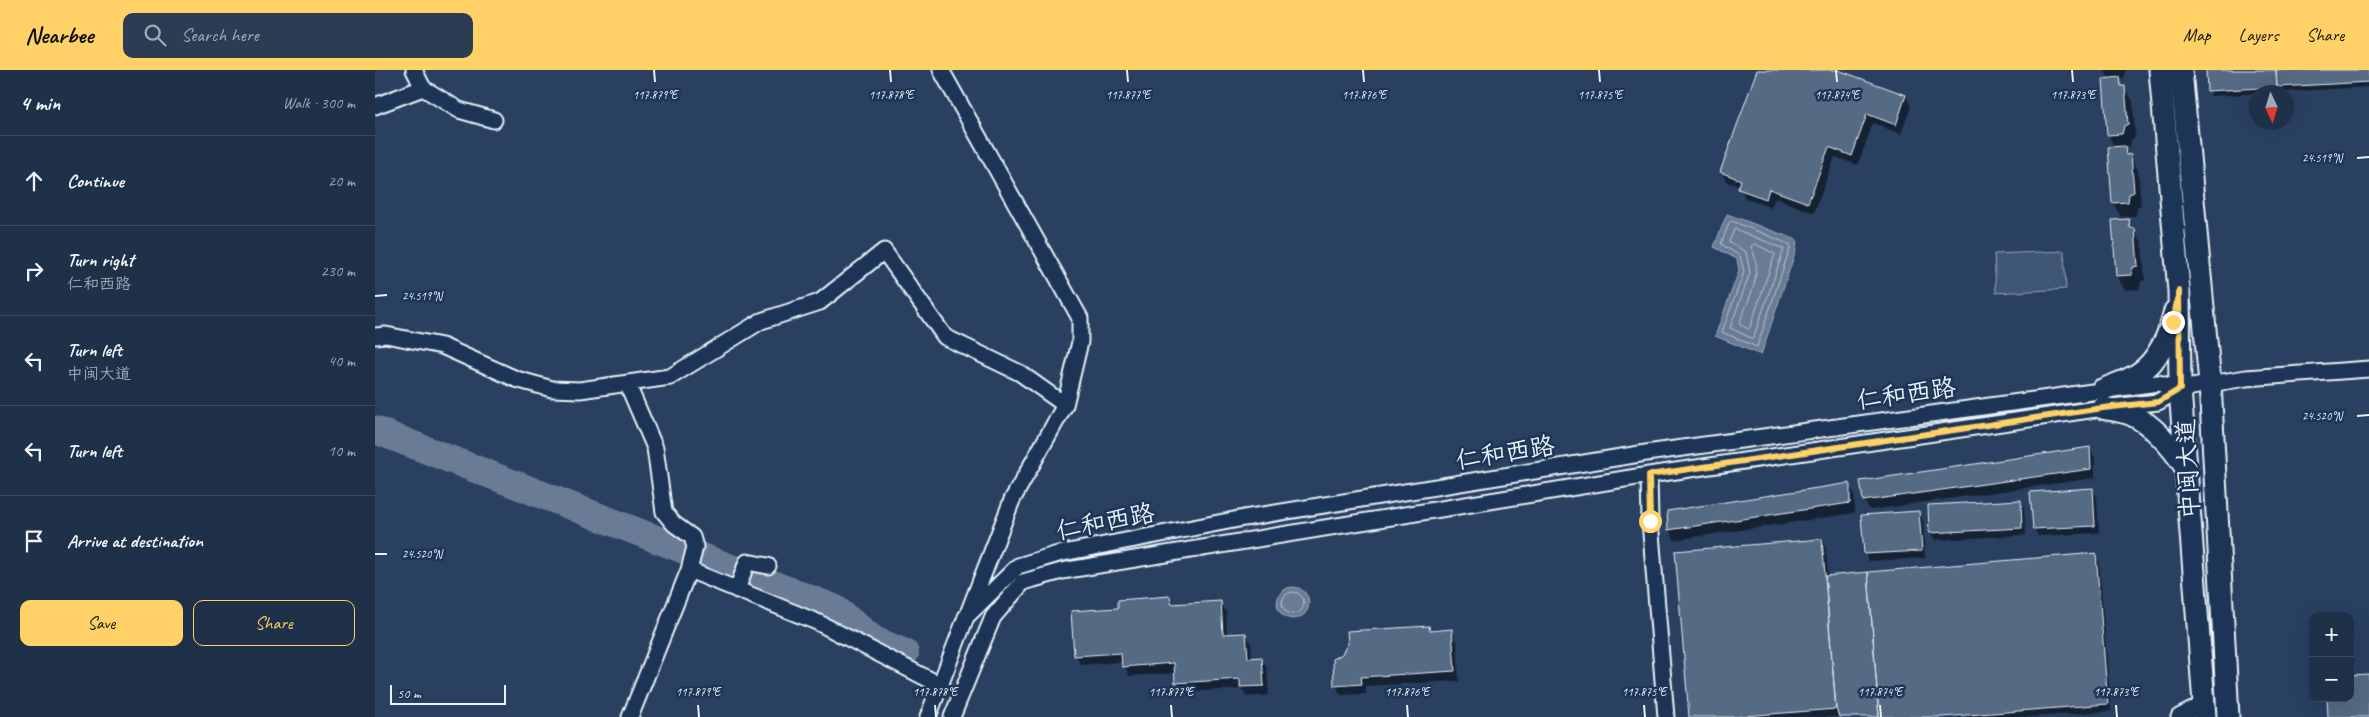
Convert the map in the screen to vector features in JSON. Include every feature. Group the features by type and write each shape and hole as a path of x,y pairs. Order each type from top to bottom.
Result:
{"main road":[{"name":"中闽大道","path":"2160,70 2179,291 2180,389 2205,711"},
{"name":"中闽大道","path":"2181,70 2210,384 2228,717"},
{"path":"2179,291 2173,322 2155,359 2138,374 2102,399 2131,414 2155,431 2174,449 2186,468"}],"street":[{"path":"413,70 423,88 459,110 494,120"},
{"path":"941,70 1079,318 1080,342 1065,405 1012,500 967,617"},
{"path":"375,106 423,88"},
{"path":"375,336 386,335 442,346 516,379 552,389 580,390 670,376 761,321 820,302 884,252 945,337 1021,373 1065,405"},
{"name":"仁和西路","path":"952,717 993,617 1023,582 1062,571 2102,399 2159,383 2180,389 2246,378 2369,369"},
{"path":"627,383 655,448 664,512 674,524 692,537 695,546 690,567 630,717"},
{"name":"仁和西路","path":"929,717 967,617 1018,566 1057,554 1244,518 1646,453 2102,399"},
{"path":"1649,475 1650,521 1666,717"},
{"path":"1244,518 1250,540"},
{"path":"737,587 747,562 768,566"},
{"path":"690,567 817,622 942,686"},
{"path":"2179,717 2205,711"}],"shaded area":[{"path":"2064,251 2066,289 1996,293 1994,254"}],"water":[{"path":"1727,214 1797,240 1796,250 1761,355 1715,336 1739,271 1737,259 1714,247"},
{"path":"1293,587 1299,588 1304,592 1308,597 1308,609 1304,614 1299,618 1293,619 1287,618 1282,614 1278,609 1277,603 1278,597 1282,592 1287,588"}],"building":[{"path":"1757,70 1838,70 1906,95 1896,125 1867,114 1852,156 1829,147 1808,203 1769,189 1766,199 1738,189 1741,180 1720,172"},
{"path":"2206,70 2276,70 2277,85 2249,85 2249,89 2207,91"},
{"path":"2276,70 2369,70 2369,82 2294,86 2277,85"},
{"path":"2120,77 2121,86 2125,86 2128,124 2124,126 2122,134 2107,135 2103,79"},
{"path":"2125,146 2126,155 2131,154 2134,192 2129,194 2128,202 2112,203 2108,147"},
{"path":"2129,219 2130,228 2135,228 2138,266 2133,267 2132,275 2116,276 2112,220"},
{"path":"2090,447 2091,469 1863,501 1860,481"},
{"path":"1850,483 1850,503 1668,530 1667,511"},
{"path":"2093,488 2095,526 2033,529 2030,492"},
{"path":"2021,500 2022,528 1929,533 1928,505"},
{"path":"1919,511 1922,551 1864,554 1861,515"},
{"path":"1822,539 1836,709 1731,717 1689,717 1675,551"},
{"path":"2096,553 2108,704 1942,717 1879,717 1868,572"},
{"path":"1868,572 1879,717 1839,717 1836,709 1825,576"},
{"path":"1170,596 1171,604 1221,601 1223,634 1246,633 1248,658 1262,657 1264,686 1240,687 1240,679 1175,683 1174,663 1122,667 1121,653 1074,656 1071,611 1118,608 1118,600"},
{"path":"1429,626 1430,631 1452,629 1455,671 1361,677 1362,684 1334,686 1333,659 1342,654 1348,643 1347,631"},
{"path":"2369,674 2369,717 2328,717 2327,702 2354,702 2354,675"}],"waterway":[{"path":"375,430 834,608 874,640 905,653"}],"route":[{"path":"1650,521 1649,475 2103,408 2158,402 2180,389 2179,291 2173,322"}]}
